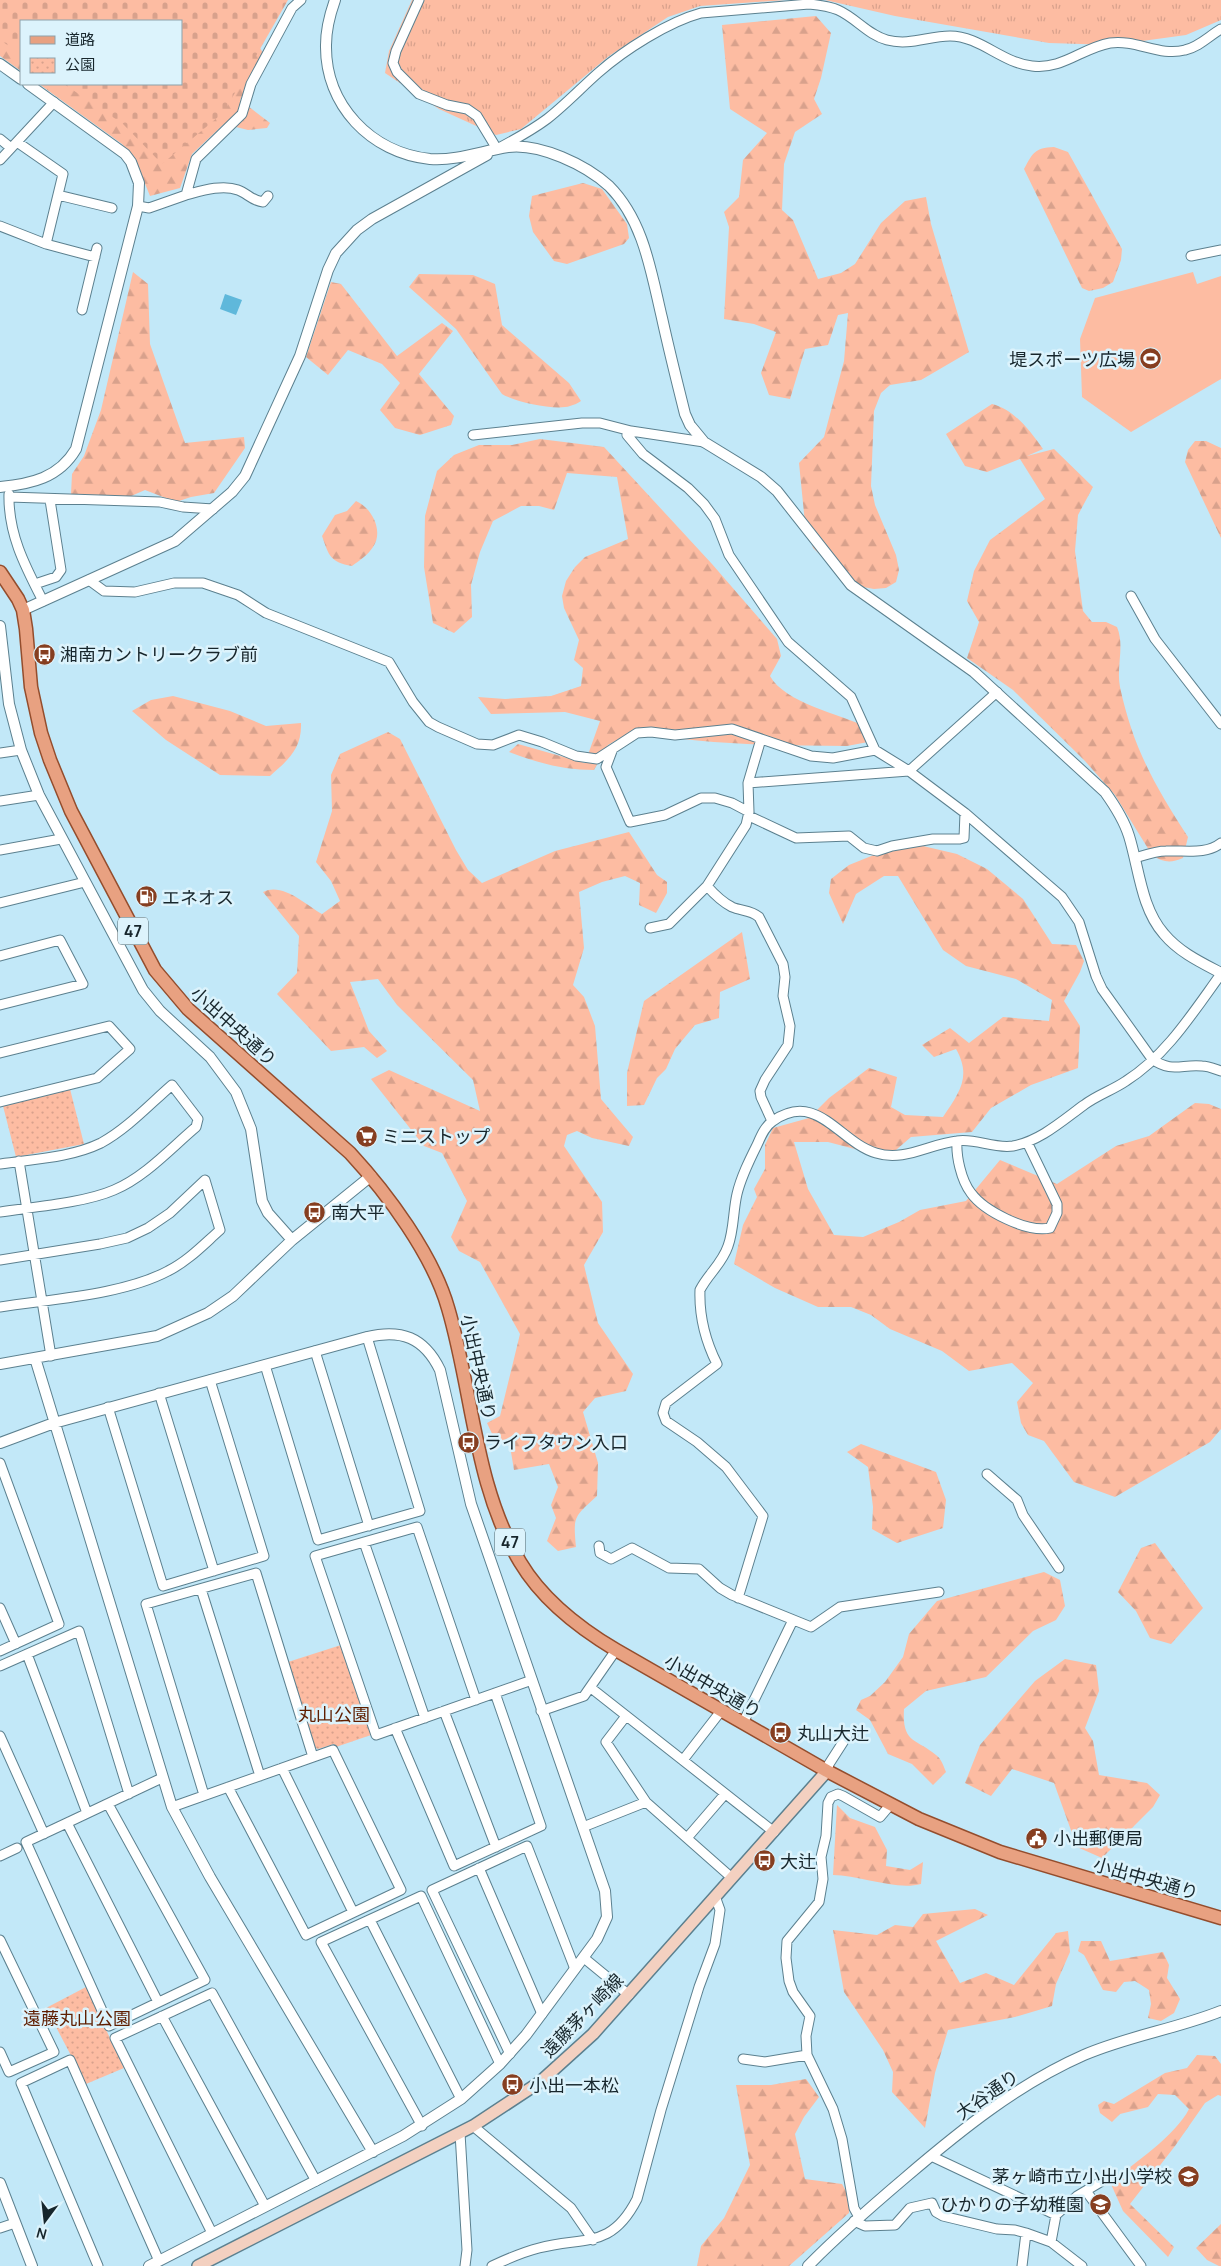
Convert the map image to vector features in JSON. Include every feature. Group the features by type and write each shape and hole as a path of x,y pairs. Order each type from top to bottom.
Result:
{"main road":[{"name":"47","path":"0,572 18,599 22,610"},
{"name":"小出中央通り","path":"22,610 26,629 31,687 41,733 50,760 71,811 155,970 188,1009 350,1153 371,1176 408,1228 437,1278 448,1308 483,1466 496,1511 520,1562 540,1590 593,1636 616,1650 827,1771 919,1819 1000,1852 1220,1916"},
{"name":"遠藤茅ヶ崎線","path":"198,2266 473,2126 531,2088 569,2058 593,2034 827,1771"}],"street":[{"path":"186,195 196,159 242,114 250,84 292,8 301,0"},
{"path":"334,0 329,19 326,44 328,69 332,85 340,104 352,120 369,136 390,149 410,156 432,159 451,159 497,149 521,147 559,156 573,162 591,172 609,187 630,213 641,237 685,414 690,425 704,442 761,477 777,491 851,585 974,672 1105,792 1120,815 1129,834 1146,902 1162,933 1185,953 1221,973 1183,1027 1152,1059 1126,1081 1094,1098 1040,1136 1028,1142 999,1147 966,1140 904,1155 892,1156 876,1153 864,1148 827,1120 806,1111 786,1114 772,1121 765,1129 742,1178 737,1194 729,1245 723,1260 703,1283 700,1290 706,1342 716,1364 666,1403 663,1413 666,1421 697,1442 726,1467 763,1516 738,1598"},
{"path":"419,0 396,51 393,63 397,72 419,94 447,105 467,109 477,116 497,149"},
{"path":"22,610 175,541 232,492 245,476 300,356 328,270 336,253 357,230 387,210 530,132 611,63 668,25 701,14 809,4 827,6 840,11 885,40 910,43 949,36 963,38 1015,63 1049,67 1061,64 1096,46 1112,43 1133,43 1171,52 1185,50 1198,45 1221,29"},
{"path":"0,64 20,78"},
{"path":"29,85 114,145 131,162 140,183 138,206 76,449 64,465 48,477 27,484 4,486 9,497 8,511 20,556 43,601"},
{"path":"0,160 54,102"},
{"path":"0,139 14,145 63,174 46,244"},
{"path":"138,206 149,208 186,195 229,188 238,190 257,201 263,202 268,196"},
{"path":"58,195 112,208"},
{"path":"0,226 46,244 96,252 82,310"},
{"path":"1191,256 1221,250"},
{"path":"472,435 582,423 600,423 631,431 704,442"},
{"path":"631,431 627,435 643,454 688,488 704,504 715,519 728,555 788,642 851,697 875,750 965,813 1062,897 1072,909 1079,922 1102,989 1152,1059 1162,1066 1175,1068 1202,1066 1221,1071"},
{"path":"9,497 50,500 160,502 183,507 213,509"},
{"path":"34,584 56,577 61,570 50,500"},
{"path":"89,580 104,591 135,592 174,583 203,583 238,595 266,613 389,662 413,702 429,722 477,744 493,745 519,736 542,742 576,756 597,759 638,733 651,732 675,735 732,729 811,756 833,758 875,750"},
{"path":"1131,596 1155,639 1221,724"},
{"path":"0,626 5,705 39,795 143,990 160,1012 210,1058 236,1092 251,1129 262,1201 268,1213 292,1240"},
{"path":"748,783 909,772 997,692"},
{"path":"650,928 669,924 707,886 746,826 749,814 748,783 761,739"},
{"path":"0,753 21,750"},
{"path":"612,750 606,767 630,822 665,815 701,798 715,798 732,803 796,838 849,836 864,848 877,851 892,846 933,839 964,838 965,813"},
{"path":"0,801 39,795"},
{"path":"0,850 61,838"},
{"path":"1135,858 1165,851 1200,851 1221,843"},
{"path":"0,903 85,882"},
{"path":"707,886 721,900 732,907 754,913 758,917 783,964 785,976 784,996 790,1036 784,1052 765,1080 760,1091 772,1121"},
{"path":"0,956 60,940 83,984 0,1005"},
{"path":"0,1054 109,1026 130,1049 97,1078 0,1102"},
{"path":"0,1164 64,1154 102,1142 118,1132 172,1085 198,1119 196,1126 145,1171 114,1190 96,1196 0,1212"},
{"path":"957,1141 956,1150 965,1182 971,1193 985,1206 1003,1217 1025,1226 1050,1228 1055,1221 1056,1204 1028,1142"},
{"path":"19,1161 51,1356"},
{"path":"0,1364 157,1336 181,1327 208,1313 234,1296 292,1240 371,1176"},
{"path":"0,1260 127,1238 148,1228 170,1213 205,1180 220,1230 187,1258 151,1279 110,1290 0,1307"},
{"path":"0,1443 54,1423 367,1337 394,1333 409,1337 421,1344 433,1356 436,1363 471,1504 541,1711 605,1891 607,1906 603,1928 584,1958 510,2054 461,2098 422,2126 149,2266"},
{"path":"264,1365 318,1540 420,1511 367,1337"},
{"path":"315,1351 369,1526"},
{"path":"35,1358 172,1807 205,1869 373,2152"},
{"path":"108,1408 163,1586 264,1556 210,1380"},
{"path":"159,1393 214,1571"},
{"path":"0,1463 59,1624 0,1651"},
{"path":"987,1474 1017,1500 1023,1515 1059,1568"},
{"path":"476,1700 417,1527 315,1556 376,1735 425,1718 444,1711 476,1700 532,1680"},
{"path":"364,1542 425,1718"},
{"path":"600,1546 600,1553 610,1559 632,1548 669,1568 700,1568 720,1588 738,1598 811,1627 840,1607 939,1592"},
{"path":"204,1795 146,1604 256,1573 313,1757"},
{"path":"201,1589 260,1776"},
{"path":"0,1608 16,1644"},
{"path":"743,1723 793,1620"},
{"path":"0,1666 79,1631 129,1794"},
{"path":"541,1711 584,1696 616,1650"},
{"path":"27,1654 87,1813"},
{"path":"591,1688 774,1832"},
{"path":"396,1728 454,1866 541,1826 495,1693"},
{"path":"444,1711 496,1847"},
{"path":"683,1760 722,1712"},
{"path":"626,1716 606,1742 646,1802 732,1878"},
{"path":"0,1736 44,1834"},
{"path":"827,1771 829,1764 847,1736"},
{"path":"172,1807 204,1795 334,1750 401,1890 306,1935 228,1787"},
{"path":"282,1768 353,1912"},
{"path":"108,1804 205,1980 109,2026 26,1842 162,1778"},
{"path":"687,1838 725,1794"},
{"path":"891,1804 880,1816 843,1796 838,1794 831,1796 828,1803 826,1836 821,1857 823,1879 819,1902 787,1941 786,1958 789,1981 793,1992 810,2016 806,2036 807,2055 833,2109 842,2139 857,2219 865,2226 895,2225 910,2208 932,2203 936,2212 943,2216 997,2229 1015,2230 1050,2242 1082,2266"},
{"path":"583,1827 646,1802"},
{"path":"67,1823 158,2002"},
{"path":"510,2054 432,1890 526,1846 576,1969"},
{"path":"0,1856 17,1848"},
{"path":"479,1868 542,2014"},
{"path":"422,2126 321,1942 421,1896 500,2064"},
{"path":"492,2266 540,2248 593,2240 601,2237 623,2220 637,2199 667,2091 699,1987 715,1944 720,1910 715,1896"},
{"path":"370,1920 461,2098"},
{"path":"0,1940 54,2052 9,2072 0,2052"},
{"path":"584,1958 629,1994"},
{"path":"212,2233 115,2038 212,1993 316,2181"},
{"name":"大谷通り","path":"808,2266 857,2219 931,2156 1036,2079 1106,2046 1192,2022 1221,2010"},
{"path":"162,2016 265,2206"},
{"path":"743,2059 765,2062 807,2055"},
{"path":"98,2266 21,2083 70,2060 159,2261"},
{"path":"473,2126 571,2208 593,2240"},
{"path":"460,2132 467,2250 465,2266"},
{"path":"931,2156 1056,2215"},
{"path":"1050,2242 1056,2215 1086,2191 1108,2177"},
{"path":"0,2183 32,2266"},
{"path":"1086,2191 1141,2266"},
{"path":"0,2228 15,2223"},
{"path":"1022,2266 1026,2233"}],"green space":[{"path":"0,0 20,20 20,70 0,56"},
{"path":"0,0 288,0 224,112 162,164 123,124 65,85 182,85 182,20 20,20 20,53 0,40"},
{"path":"412,0 786,0 700,6 668,17 609,56 521,129 496,135 439,109 385,73 389,51"},
{"path":"825,0 1221,0 1221,20 1186,35 1113,45 1049,43 895,16"},
{"path":"816,16 831,33 821,78 814,99 822,114 795,132 784,164 782,210 793,220 818,279 841,273 855,264 881,223 905,201 926,197 931,224 969,352 921,380 890,385 881,393 874,411 871,486 875,505 896,555 899,570 896,582 886,588 874,589 852,585 813,548 805,523 799,463 824,437 844,361 848,313 838,315 828,345 805,349 790,399 769,395 761,373 776,332 754,324 724,319 729,227 724,212 739,197 743,160 767,133 730,109 722,25"},
{"path":"255,39 264,55 240,100 270,123 267,128 248,130 224,124 192,154 180,188 150,196 135,159 122,144 40,85 101,85 131,127"},
{"path":"1054,147 1068,152 1122,249 1121,260 1113,282 1103,288 1089,291 1082,288 1024,169 1035,152"},
{"path":"583,183 602,189 627,224 629,238 624,244 567,264 554,261 533,232 529,216 532,196"},
{"path":"133,272 148,284 150,344 185,443 244,437 245,448 214,493 176,502 145,490 129,497 71,494 72,474 84,456 101,410"},
{"name":"堤スポーツ広場","path":"1193,272 1197,284 1221,276 1221,379 1131,432 1082,397 1080,339 1095,298"},
{"path":"419,274 473,275 495,284 502,325 569,383 581,401 570,406 546,407 526,403 502,394 456,329 409,287"},
{"path":"331,282 341,284 397,356 442,323 453,331 419,374 454,416 451,425 420,435 395,428 380,410 400,383 382,364 348,350 328,375 306,357"},
{"path":"992,404 1015,416 1043,449 1027,456 1054,449 1093,487 1078,515 1075,551 1083,611 1092,622 1106,622 1117,627 1120,642 1119,679 1125,709 1146,766 1188,837 1183,858 1168,861 1160,860 1152,855 1115,795 1085,761 1013,690 967,658 979,622 967,601 974,571 990,540 1045,499 1020,459 987,472 965,466 946,434"},
{"path":"540,439 604,447 712,564 777,639 781,656 770,676 777,685 800,701 867,727 868,742 847,746 766,745 712,742 631,732 608,745 594,770 572,769 551,765 509,752 518,744 585,763 600,721 565,712 491,714 478,697 505,699 551,696 581,686 583,668 574,660 579,640 564,608 562,596 566,581 575,567 585,557 628,539 617,477 567,473 554,510 539,506 521,506 493,521 480,552 471,585 472,617 454,633 433,623 424,567 425,516 437,471 454,455 479,445 512,445"},
{"path":"1195,441 1206,441 1221,448 1221,538 1185,462 1188,450"},
{"path":"356,501 362,504 371,514 377,527 377,534 376,541 371,550 352,566 331,557 322,536 335,515 347,511"},
{"path":"173,696 230,711 266,726 301,723 299,740 293,753 270,776 220,775 166,740 132,711 151,700"},
{"path":"388,732 400,739 456,850 468,870 482,883 555,851 629,832 657,875 667,882 667,893 656,913 639,905 640,883 625,876 602,882 579,892 584,948 573,985 584,997 595,1026 601,1099 633,1137 629,1146 592,1138 577,1131 567,1135 564,1146 602,1202 603,1232 584,1265 598,1323 633,1374 626,1391 595,1398 583,1412 598,1463 597,1496 579,1513 575,1523 576,1547 558,1551 547,1541 556,1518 551,1505 558,1487 549,1464 514,1470 510,1446 495,1440 487,1423 500,1416 520,1334 480,1262 459,1251 451,1237 467,1201 442,1153 424,1146 371,1079 389,1070 480,1111 473,1080 397,1005 378,979 350,982 369,1031 387,1051 377,1058 364,1047 331,1051 277,994 297,973 299,936 263,892 278,890 286,892 322,914 340,901 331,881 316,862 332,811 331,775 340,754"},
{"path":"906,842 957,854 987,869 1023,899 1052,944 1076,945 1084,961 1064,1001 1080,1026 1078,1068 1031,1085 991,1108 972,1132 911,1137 896,1150 870,1153 828,1142 794,1142 808,1189 834,1235 863,1237 899,1222 920,1210 966,1201 1000,1160 1057,1184 1116,1146 1149,1136 1195,1103 1209,1104 1221,1109 1221,1429 1210,1442 1115,1497 1074,1482 1044,1441 1028,1435 1021,1423 1017,1402 1033,1383 1012,1363 969,1371 942,1351 890,1329 871,1315 851,1307 818,1307 775,1288 734,1264 743,1225 757,1197 754,1189 765,1169 765,1145 773,1128 809,1118 829,1098 869,1068 897,1077 891,1107 905,1115 943,1117 962,1084 963,1068 961,1059 956,1049 934,1057 922,1045 950,1028 969,1043 1003,1017 1049,1021 1052,1000 1016,979 966,966 943,950 898,876 884,876 856,894 843,924 829,893 831,879 849,865"},
{"path":"742,932 750,979 720,992 719,1018 695,1025 675,1049 666,1069 657,1078 644,1105 627,1106 627,1073 644,1001"},
{"path":"70,1089 84,1144 16,1157 3,1106"},
{"path":"861,1444 936,1472 946,1500 943,1528 897,1543 872,1529 873,1507 868,1467 847,1452"},
{"path":"1155,1543 1203,1608 1171,1644 1150,1638 1136,1611 1118,1592 1141,1548"},
{"path":"1044,1572 1060,1580 1065,1606 1056,1620 1033,1631 986,1677 926,1691 904,1709 905,1729 908,1734 912,1739 938,1756 946,1772 933,1785 912,1764 888,1754 870,1720 856,1710 861,1700 870,1696 885,1682 903,1657 909,1634 937,1601"},
{"name":"丸山公園","path":"341,1645 371,1735 336,1747 334,1744 318,1749 314,1747 288,1662"},
{"path":"1065,1659 1096,1665 1099,1691 1085,1728 1093,1741 1099,1775 1147,1783 1160,1795 1153,1807 1102,1858 1077,1847 1054,1783 1012,1769 991,1796 965,1783 980,1745 1035,1681"},
{"path":"837,1805 850,1818 875,1827 887,1850 886,1866 910,1870 923,1862 921,1884 900,1886 855,1877 833,1875"},
{"path":"975,1909 988,1915 936,1941 960,1983 986,1973 1014,1985 1056,1933 1068,1931 1070,1952 1056,1984 1052,2006 1015,2017 948,2030 935,2073 925,2128 892,2092 893,2072 883,2050 844,1992 833,1930 877,1935 895,1925 913,1927 923,1914"},
{"path":"1081,1941 1101,1941 1110,1961 1163,1952 1169,1965 1167,1978 1180,1999 1174,2013 1161,2021 1148,2018 1151,2004 1149,1990 1135,1981 1124,1982 1116,1992 1103,1990 1084,1955 1078,1951"},
{"name":"遠藤丸山公園","path":"86,1987 124,2068 86,2084 46,2008"},
{"path":"1197,2055 1215,2056 1221,2064 1221,2096 1218,2095 1205,2103 1175,2146 1130,2204 1174,2247 1168,2257 1123,2211 1110,2182 1165,2139 1183,2119 1189,2109 1175,2095 1158,2094 1148,2107 1120,2114 1112,2122 1100,2113 1098,2105 1104,2101 1114,2104 1165,2073 1187,2068"},
{"path":"806,2079 819,2097 804,2117 795,2134 805,2179 842,2184 849,2197 849,2213 789,2266 697,2266 701,2246 724,2218 750,2165 736,2085 771,2085"},
{"path":"1221,2224 1221,2266 1219,2266 1207,2260 1196,2248"}],"water":[{"path":"225,294 242,300 236,315 220,309"}],"place":[{"name":"堤スポーツ広場","path":"1151,359"},
{"name":"湘南カントリークラブ前","path":"44,654"},
{"name":"エネオス","path":"146,897"},
{"name":"ミニストップ","path":"366,1136"},
{"name":"南大平","path":"315,1212"},
{"name":"ライフタウン入口","path":"468,1442"},
{"name":"丸山大辻","path":"781,1733"},
{"name":"小出郵便局","path":"1037,1838"},
{"name":"大辻","path":"764,1861"},
{"name":"小出一本松","path":"513,2085"},
{"name":"茅ヶ崎市立小出小学校","path":"1188,2176"},
{"name":"ひかりの子幼稚園","path":"1100,2204"}]}
